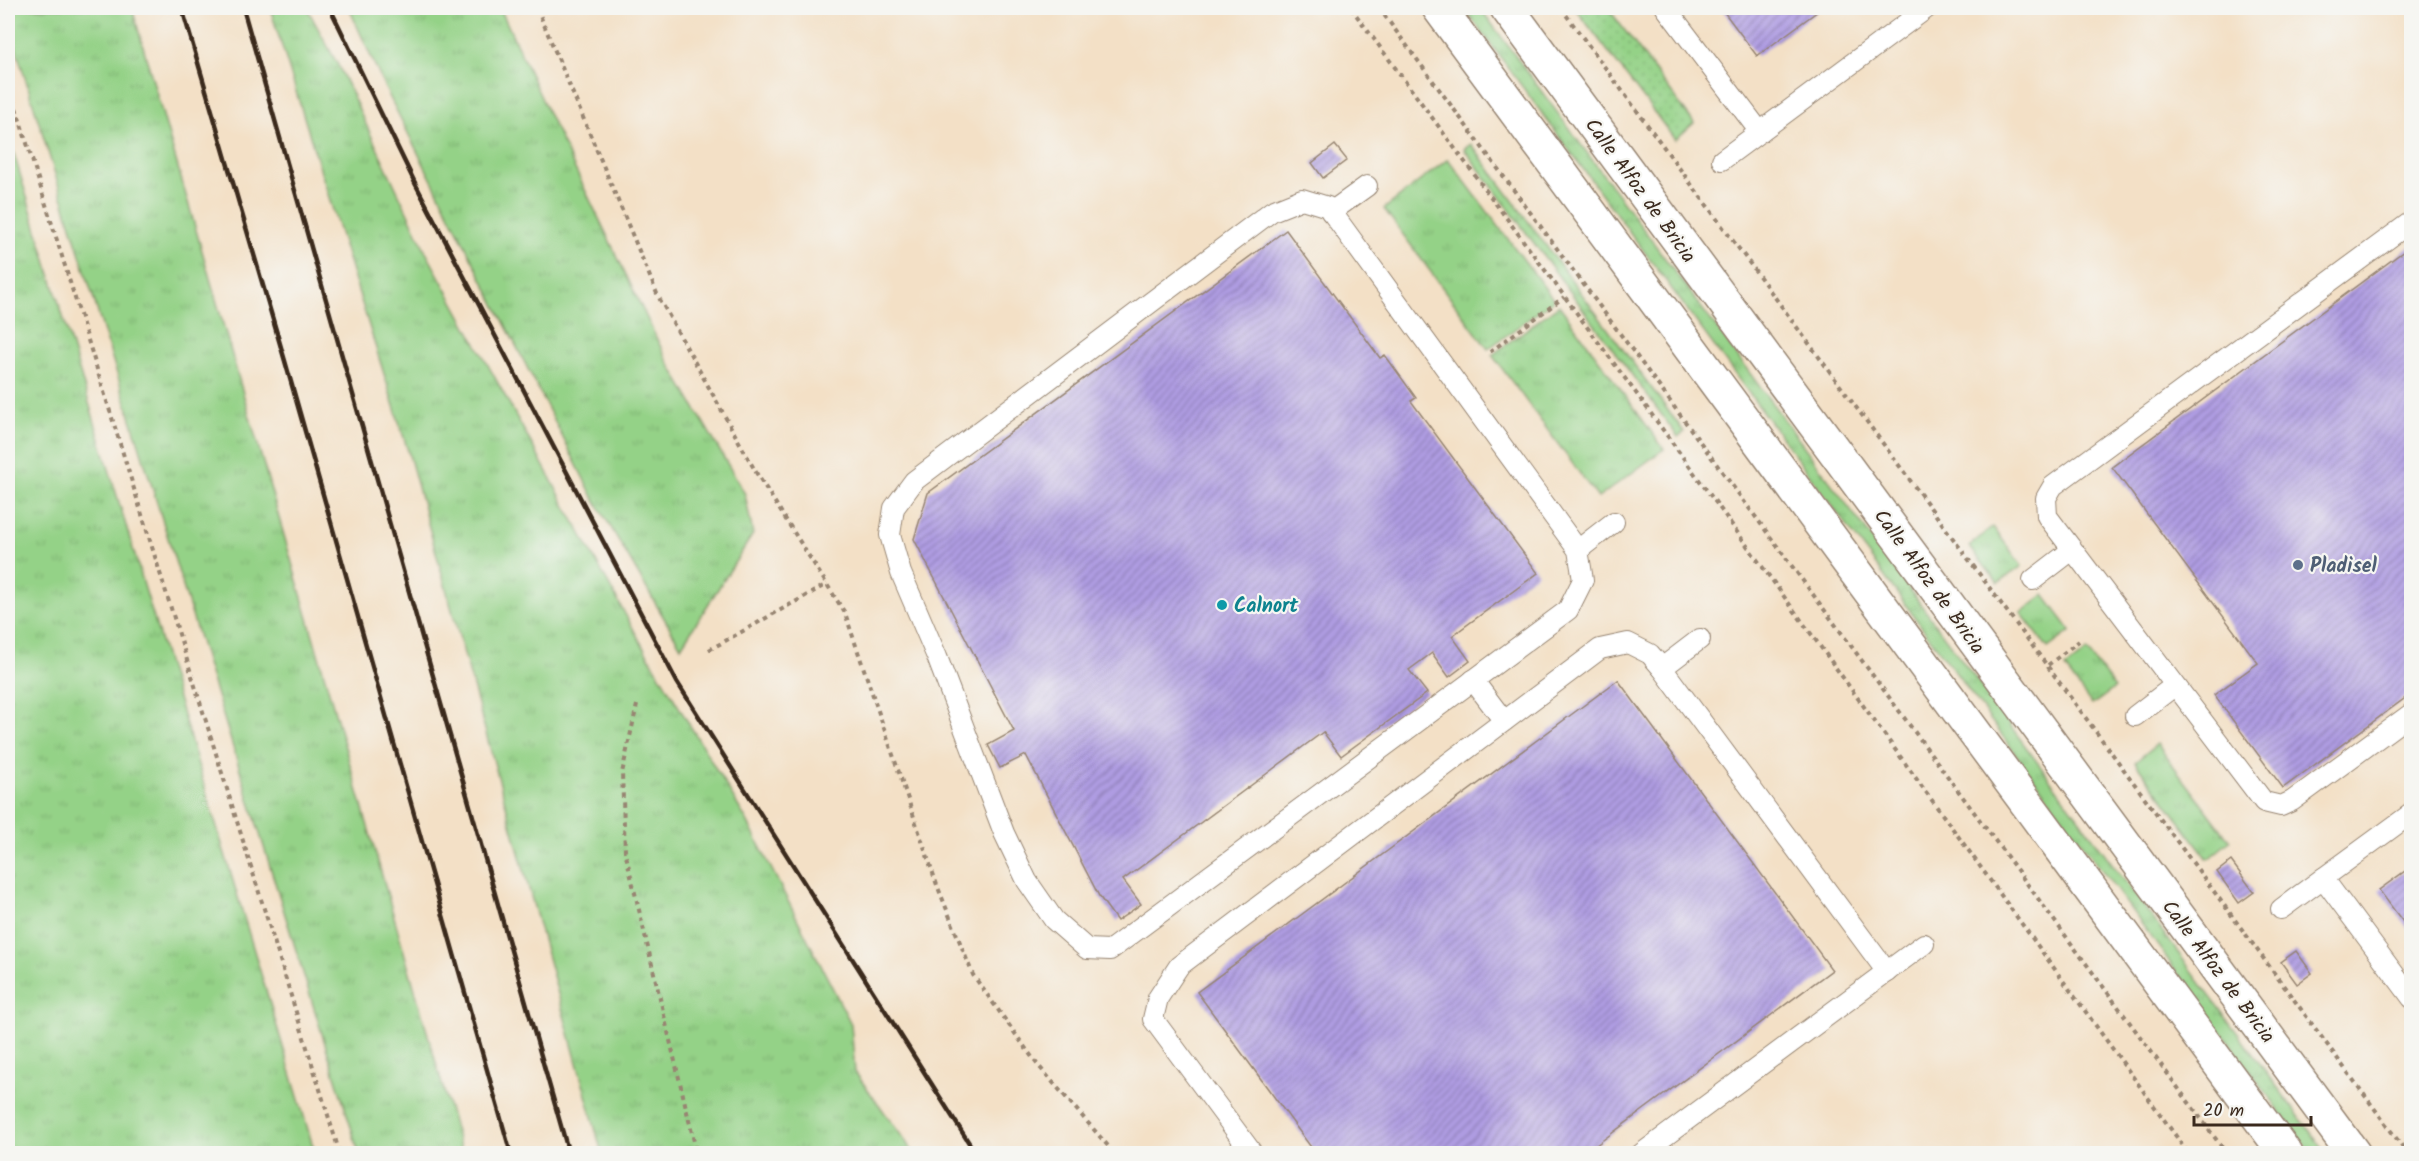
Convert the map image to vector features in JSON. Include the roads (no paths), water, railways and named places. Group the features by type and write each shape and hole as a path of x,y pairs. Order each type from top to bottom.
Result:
{"street":[{"path":"1439,8 2286,1154"},
{"name":"Calle Alfoz de Bricia","path":"1507,8 2355,1154"}],"lane":[{"path":"1666,8 1760,132"},
{"path":"1722,160 1927,8"},
{"path":"1331,212 1367,186"},
{"path":"1302,199 1328,207 1331,212 1578,550 1583,580 1568,610 1110,950 1087,949 1054,920 1027,881 1004,833 937,657 901,573 890,536 894,508 914,481 1272,211 1302,199"},
{"path":"2412,221 2053,486 2046,498 2047,516 2264,802 2281,806 2292,801 2412,713"},
{"path":"1578,550 1614,522"},
{"path":"2033,580 2072,550"},
{"path":"1662,668 1700,639"},
{"path":"1253,1154 1153,1019 1158,998 1179,966 1600,649 1628,643 1650,654 1887,972"},
{"path":"1473,680 1504,721"},
{"path":"2135,716 2174,686"},
{"path":"2281,909 2412,813"},
{"path":"2323,878 2412,998"},
{"path":"1641,1154 1924,944"}],"railway":[{"path":"182,8 511,1154"},
{"path":"243,8 569,1154"},
{"path":"330,8 416,185 677,682 976,1154"}],"place":[{"name":"Pladisel","path":"2298,565"},
{"name":"Calnort","path":"1222,605"}]}
